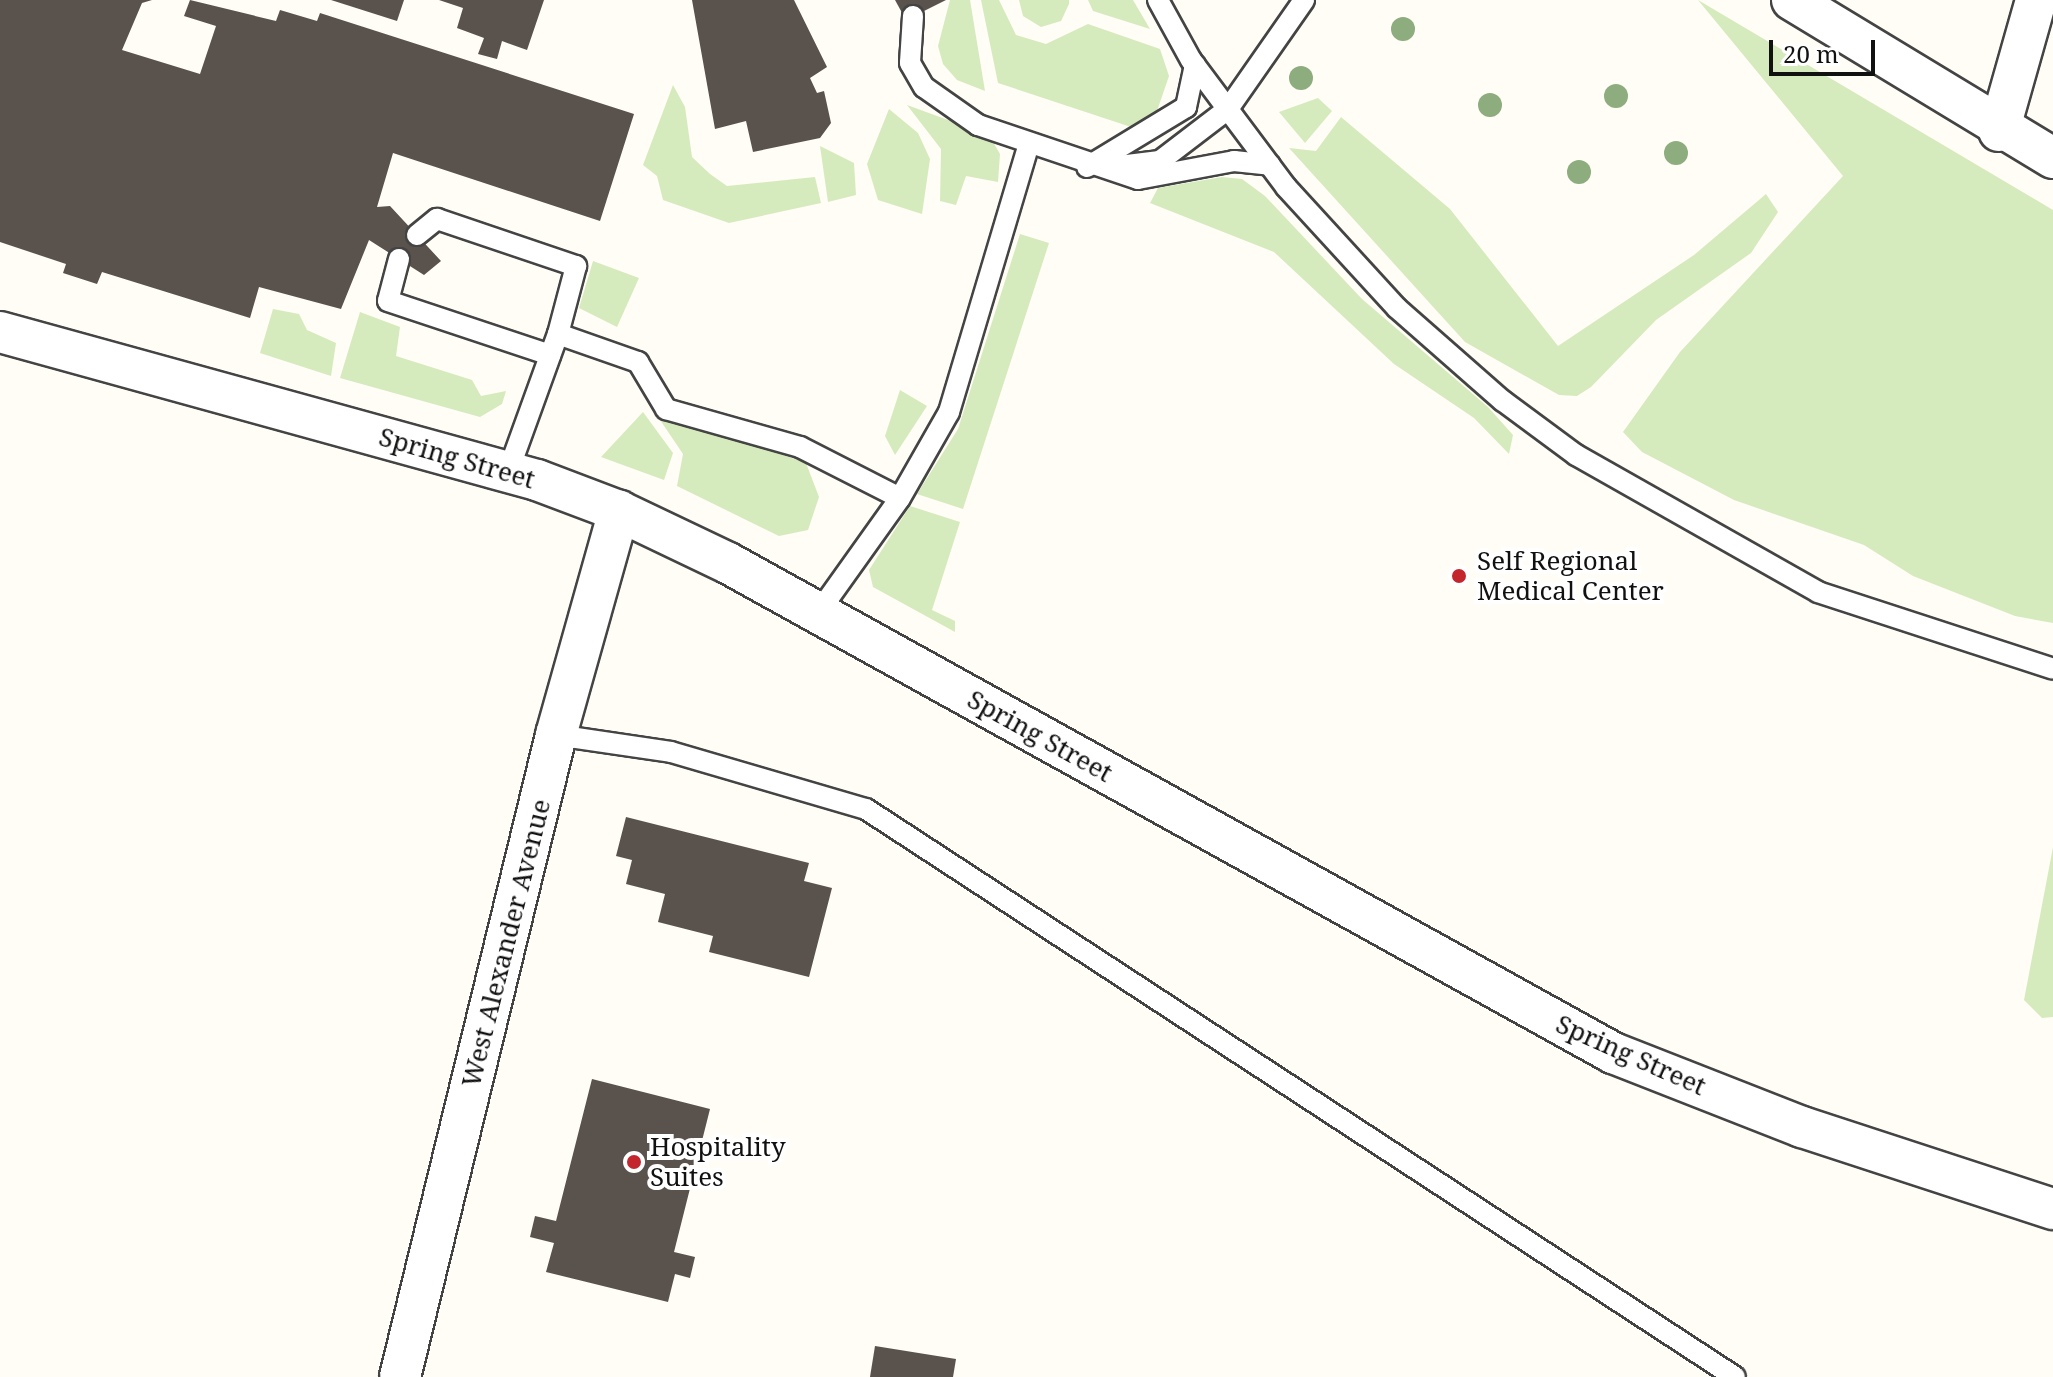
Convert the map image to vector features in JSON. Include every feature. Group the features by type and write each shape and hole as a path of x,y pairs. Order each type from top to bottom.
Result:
{"street":[{"path":"1792,0 1999,131 2053,158"},
{"path":"1999,131 2036,0"},
{"name":"Spring Street","path":"0,332 508,472 619,511 818,613 1613,1053 1802,1127 2053,1209"},
{"name":"West Alexander Avenue","path":"400,1377 556,735 619,511"}],"lane":[{"path":"1158,0 1195,65 1270,165 1397,308 1576,455 1818,592 2052,671"},
{"path":"1115,170 1160,161 1228,109 1304,0"},
{"path":"913,16 910,63 924,87 952,112 1087,167 1115,170 1138,179 1234,161 1270,165"},
{"path":"1087,167 1186,107 1195,65"},
{"path":"818,613 900,498 949,412 1029,144"},
{"path":"417,235 437,219 576,266 558,334 508,472"},
{"path":"399,259 388,301 550,355"},
{"path":"558,334 638,362 666,409 800,447 900,498"},
{"path":"556,735 671,752 866,809 1735,1377"}],"green space":[{"path":"950,0 970,0 985,91 957,80 943,64 938,46"},
{"path":"981,0 999,0 1016,35 1046,44 1088,24 1160,49 1169,76 1157,111 1131,127 998,83"},
{"path":"1019,0 1069,0 1069,4 1061,21 1041,27 1023,16"},
{"path":"1088,0 1133,0 1150,29 1093,11"},
{"path":"1698,0 2053,210 2053,623 2015,616 1913,576 1864,545 1734,500 1642,452 1623,432 1680,352 1843,176"},
{"path":"673,85 685,107 692,157 710,174 727,186 815,177 821,203 729,223 663,200 657,176 643,165"},
{"path":"1318,98 1332,111 1305,143 1279,112"},
{"path":"907,105 989,135 1000,154 998,182 966,176 956,205 940,201 941,149"},
{"path":"889,109 918,133 930,159 922,214 878,200 867,164"},
{"path":"1341,117 1450,209 1558,346 1694,255 1766,194 1778,212 1751,253 1656,320 1591,387 1577,396 1559,395 1465,342 1289,148 1316,151"},
{"path":"820,146 854,163 856,195 828,202"},
{"path":"1222,177 1242,179 1265,196 1362,299 1488,407 1513,435 1509,454 1474,418 1394,364 1274,252 1150,203 1158,188"},
{"path":"1020,234 1049,243 963,509 917,494 958,429"},
{"path":"593,261 639,278 617,327 579,308"},
{"path":"273,309 299,314 307,330 336,343 331,376 260,353"},
{"path":"360,312 400,327 396,356 472,380 481,396 506,391 502,404 480,417 340,378"},
{"path":"900,390 927,406 895,455 885,436"},
{"path":"652,408 806,463 819,497 808,530 779,536 677,486 683,454"},
{"path":"643,412 673,453 664,480 601,457"},
{"path":"910,506 960,522 932,610 955,621 955,632 873,587 869,570"},
{"path":"2053,847 2053,1017 2042,1018 2024,1000"}],"building":[{"path":"0,0 152,0 142,3 122,50 200,74 216,26 184,16 190,0 276,21 280,10 317,21 320,13 634,114 600,221 393,153 377,207 390,206 441,261 424,275 369,240 341,309 259,287 250,318 102,272 97,284 63,273 66,264 0,242"},
{"path":"331,0 404,0 397,21"},
{"path":"439,0 544,0 527,50 502,41 497,59 478,54 484,38 457,28 463,8"},
{"path":"692,0 794,0 827,67 810,78 817,93 824,91 831,123 820,138 753,152 746,121 715,129"},
{"path":"895,0 946,0 906,20"},
{"path":"626,817 809,863 804,881 832,888 809,977 709,952 713,936 658,922 665,894 626,884 632,860 616,856"},
{"name":"Hospitality Suites","path":"592,1079 710,1109 674,1252 695,1257 690,1278 675,1274 668,1302 546,1272 554,1243 530,1237 535,1216 556,1221"},
{"path":"875,1346 956,1359 953,1377 870,1377"}],"place":[{"name":"Self Regional Medical Center","path":"1459,576"},
{"name":"Hospitality Suites","path":"634,1162"}]}
